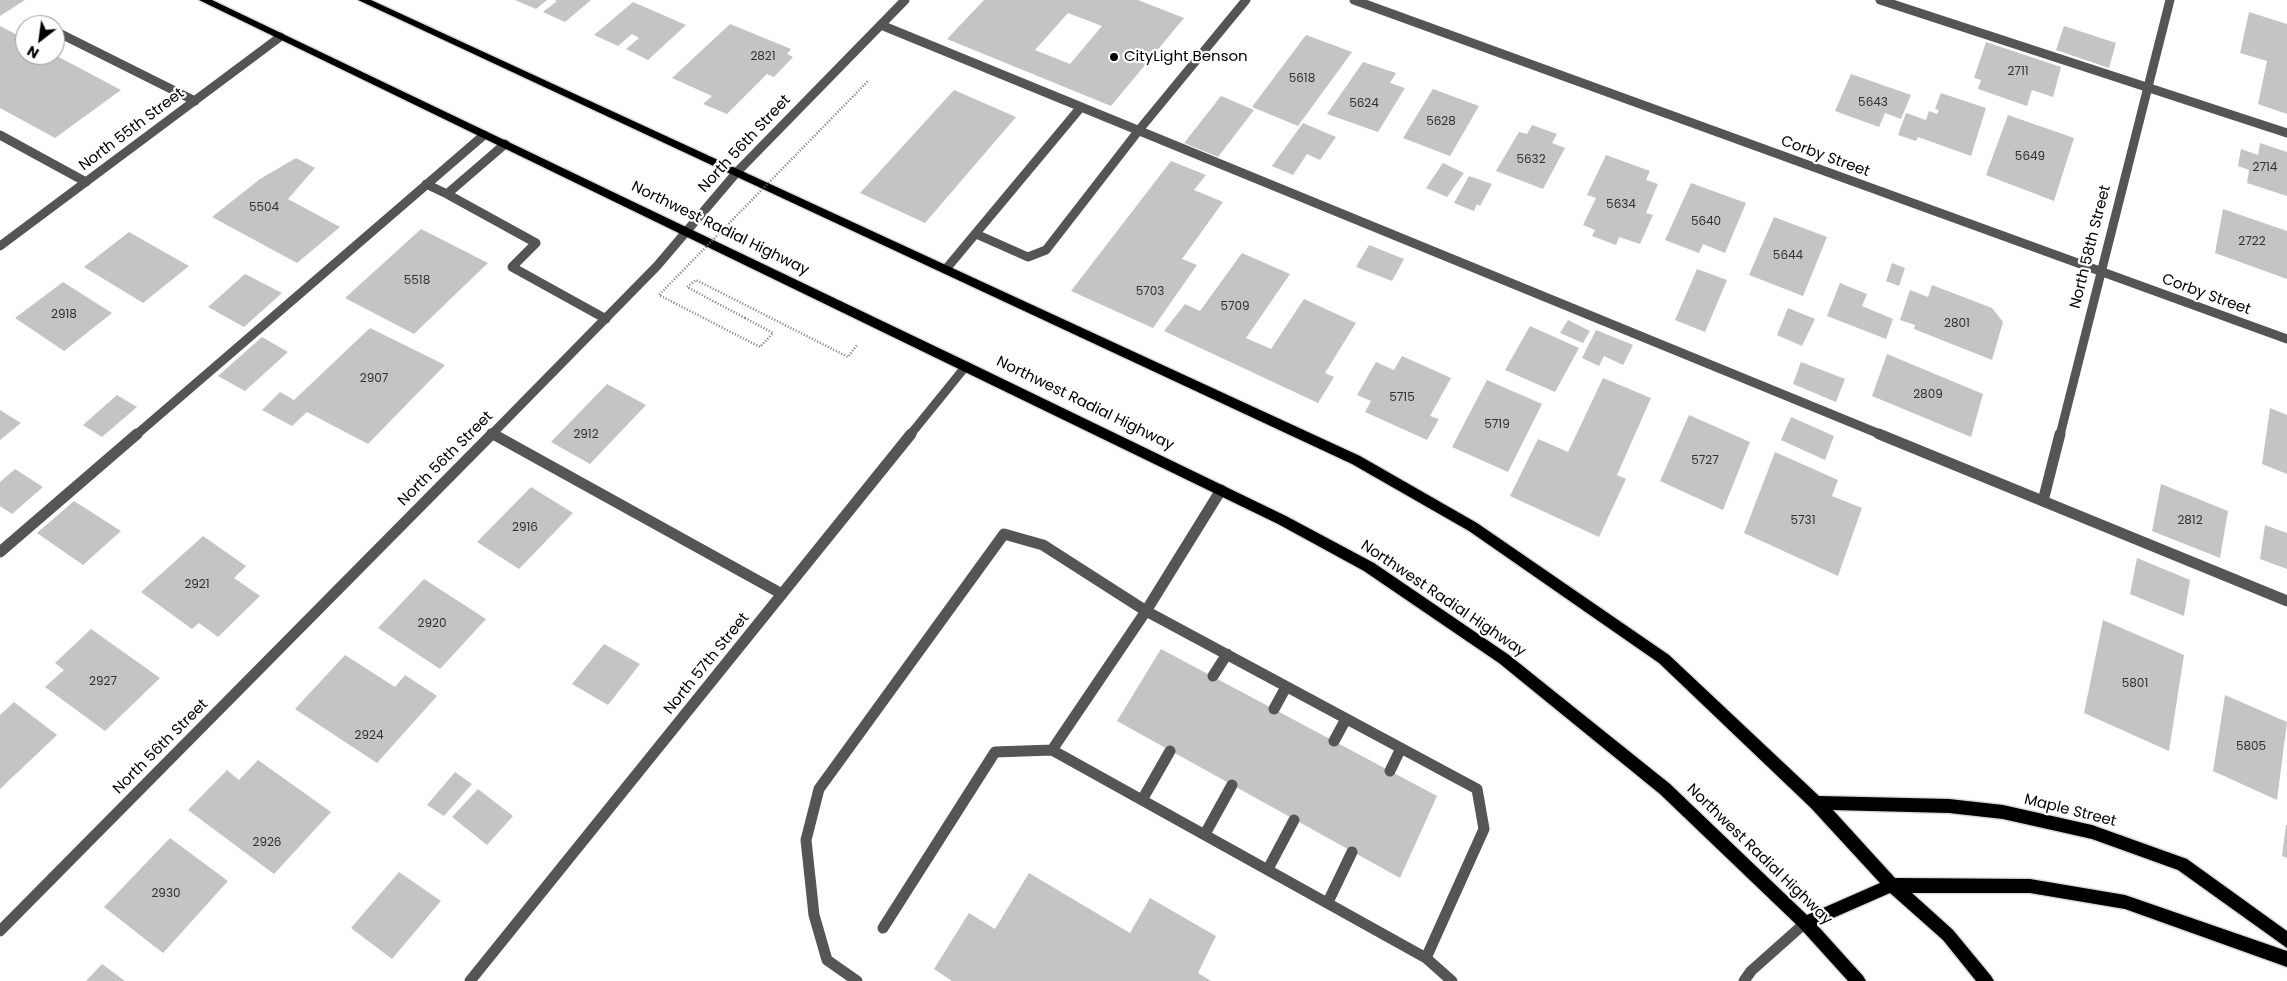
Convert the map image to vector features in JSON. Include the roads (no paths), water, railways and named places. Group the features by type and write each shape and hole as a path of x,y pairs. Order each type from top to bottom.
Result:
{"main road":[{"name":"Northwest Radial Highway","path":"204,0 1221,490 1282,520 1369,567 1504,659 1664,788 1805,923 1858,981"},
{"path":"363,0 1356,460 1473,527 1664,659 1816,802 1892,885 1948,935 1986,981"},
{"name":"Maple Street","path":"1816,802 1950,806 2003,812 2092,832 2182,864 2287,940"},
{"path":"1805,923 1892,885 2030,886 2125,902 2287,959"}],"street":[{"name":"North 56th Street","path":"0,931 606,319 657,266 737,172 905,0"},
{"path":"976,234 1028,256 1046,250 1139,130 1246,0"},
{"name":"Corby Street","path":"1354,0 2287,339"},
{"path":"1880,0 2287,133"},
{"name":"North 58th Street","path":"2044,501 2170,0"},
{"path":"881,24 2287,601"},
{"path":"65,36 195,101"},
{"name":"North 55th Street","path":"0,246 280,37"},
{"path":"946,269 1081,107"},
{"path":"0,135 86,182"},
{"path":"0,552 484,135"},
{"path":"447,194 505,144"},
{"path":"426,184 536,243 512,267 606,319"},
{"name":"North 57th Street","path":"470,981 966,366"},
{"path":"491,434 782,594"},
{"path":"1052,750 1146,611 1221,490"},
{"path":"857,981 827,960 814,915 806,840 819,789 1004,534 1044,545 1146,611 1477,789 1484,829 1426,958"},
{"path":"1213,676 1227,654"},
{"path":"1274,709 1286,687"},
{"path":"1334,741 1346,719"},
{"path":"1390,771 1401,748"},
{"path":"883,928 995,752 1052,750 1426,958 1452,981"},
{"path":"1142,800 1170,750"},
{"path":"1205,834 1232,785"},
{"path":"1268,869 1294,820"},
{"path":"1328,902 1352,852"},
{"path":"1744,981 1752,971 1805,923"}],"place":[{"name":"CityLight Benson","path":"1114,57"}]}
